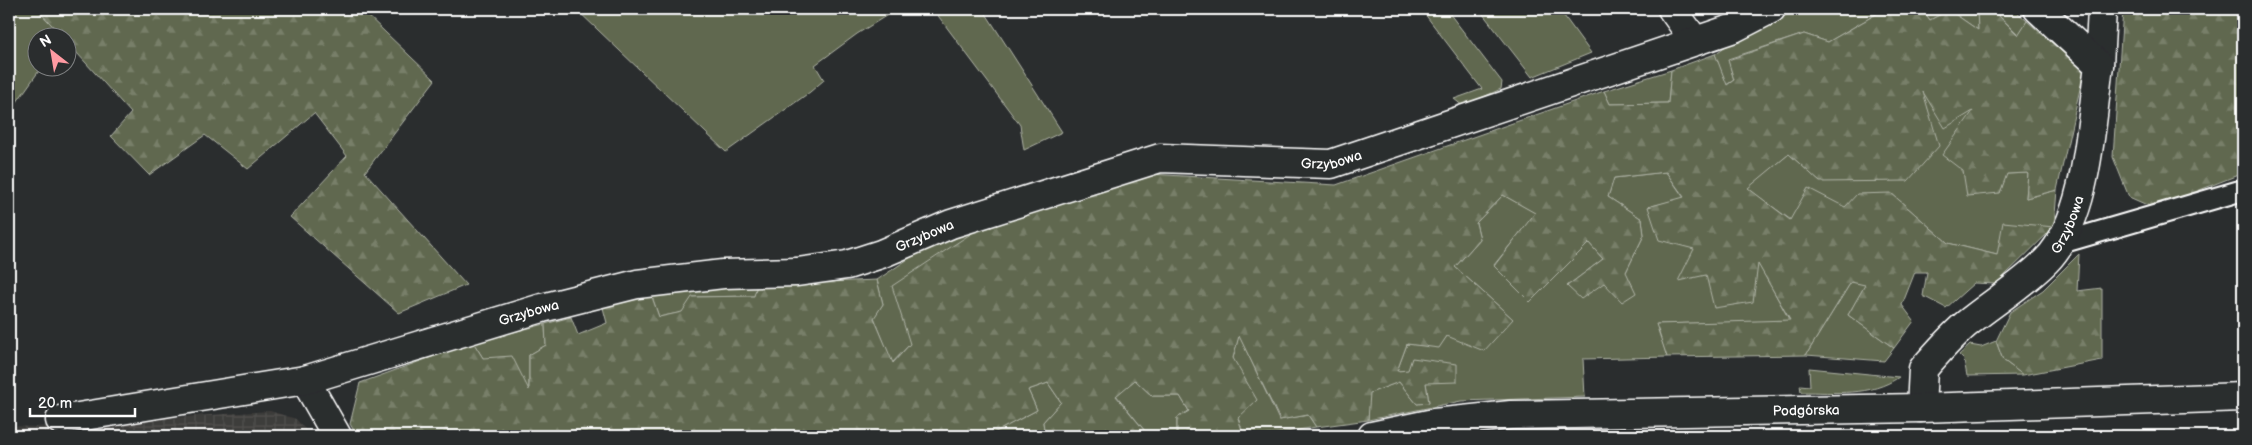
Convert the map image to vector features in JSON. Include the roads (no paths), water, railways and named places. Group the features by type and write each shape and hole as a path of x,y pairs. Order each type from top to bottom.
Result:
{"street":[{"path":"1672,9 1696,41"},
{"name":"Grzybowa","path":"60,420 305,380 542,308 637,284 723,274 797,272 847,265 881,254 951,224 1160,158 1331,164 1734,28 1771,9"},
{"path":"2038,9 2099,65"},
{"name":"Grzybowa","path":"1921,408 1923,369 1964,326 2047,260 2061,243 2081,190 2099,65 2102,9"},
{"path":"305,380 337,436"},
{"name":"Podgórska","path":"1372,436 1434,423 1510,415 1921,408 2243,397"}],"lane":[{"path":"2061,243 2243,190"}]}
